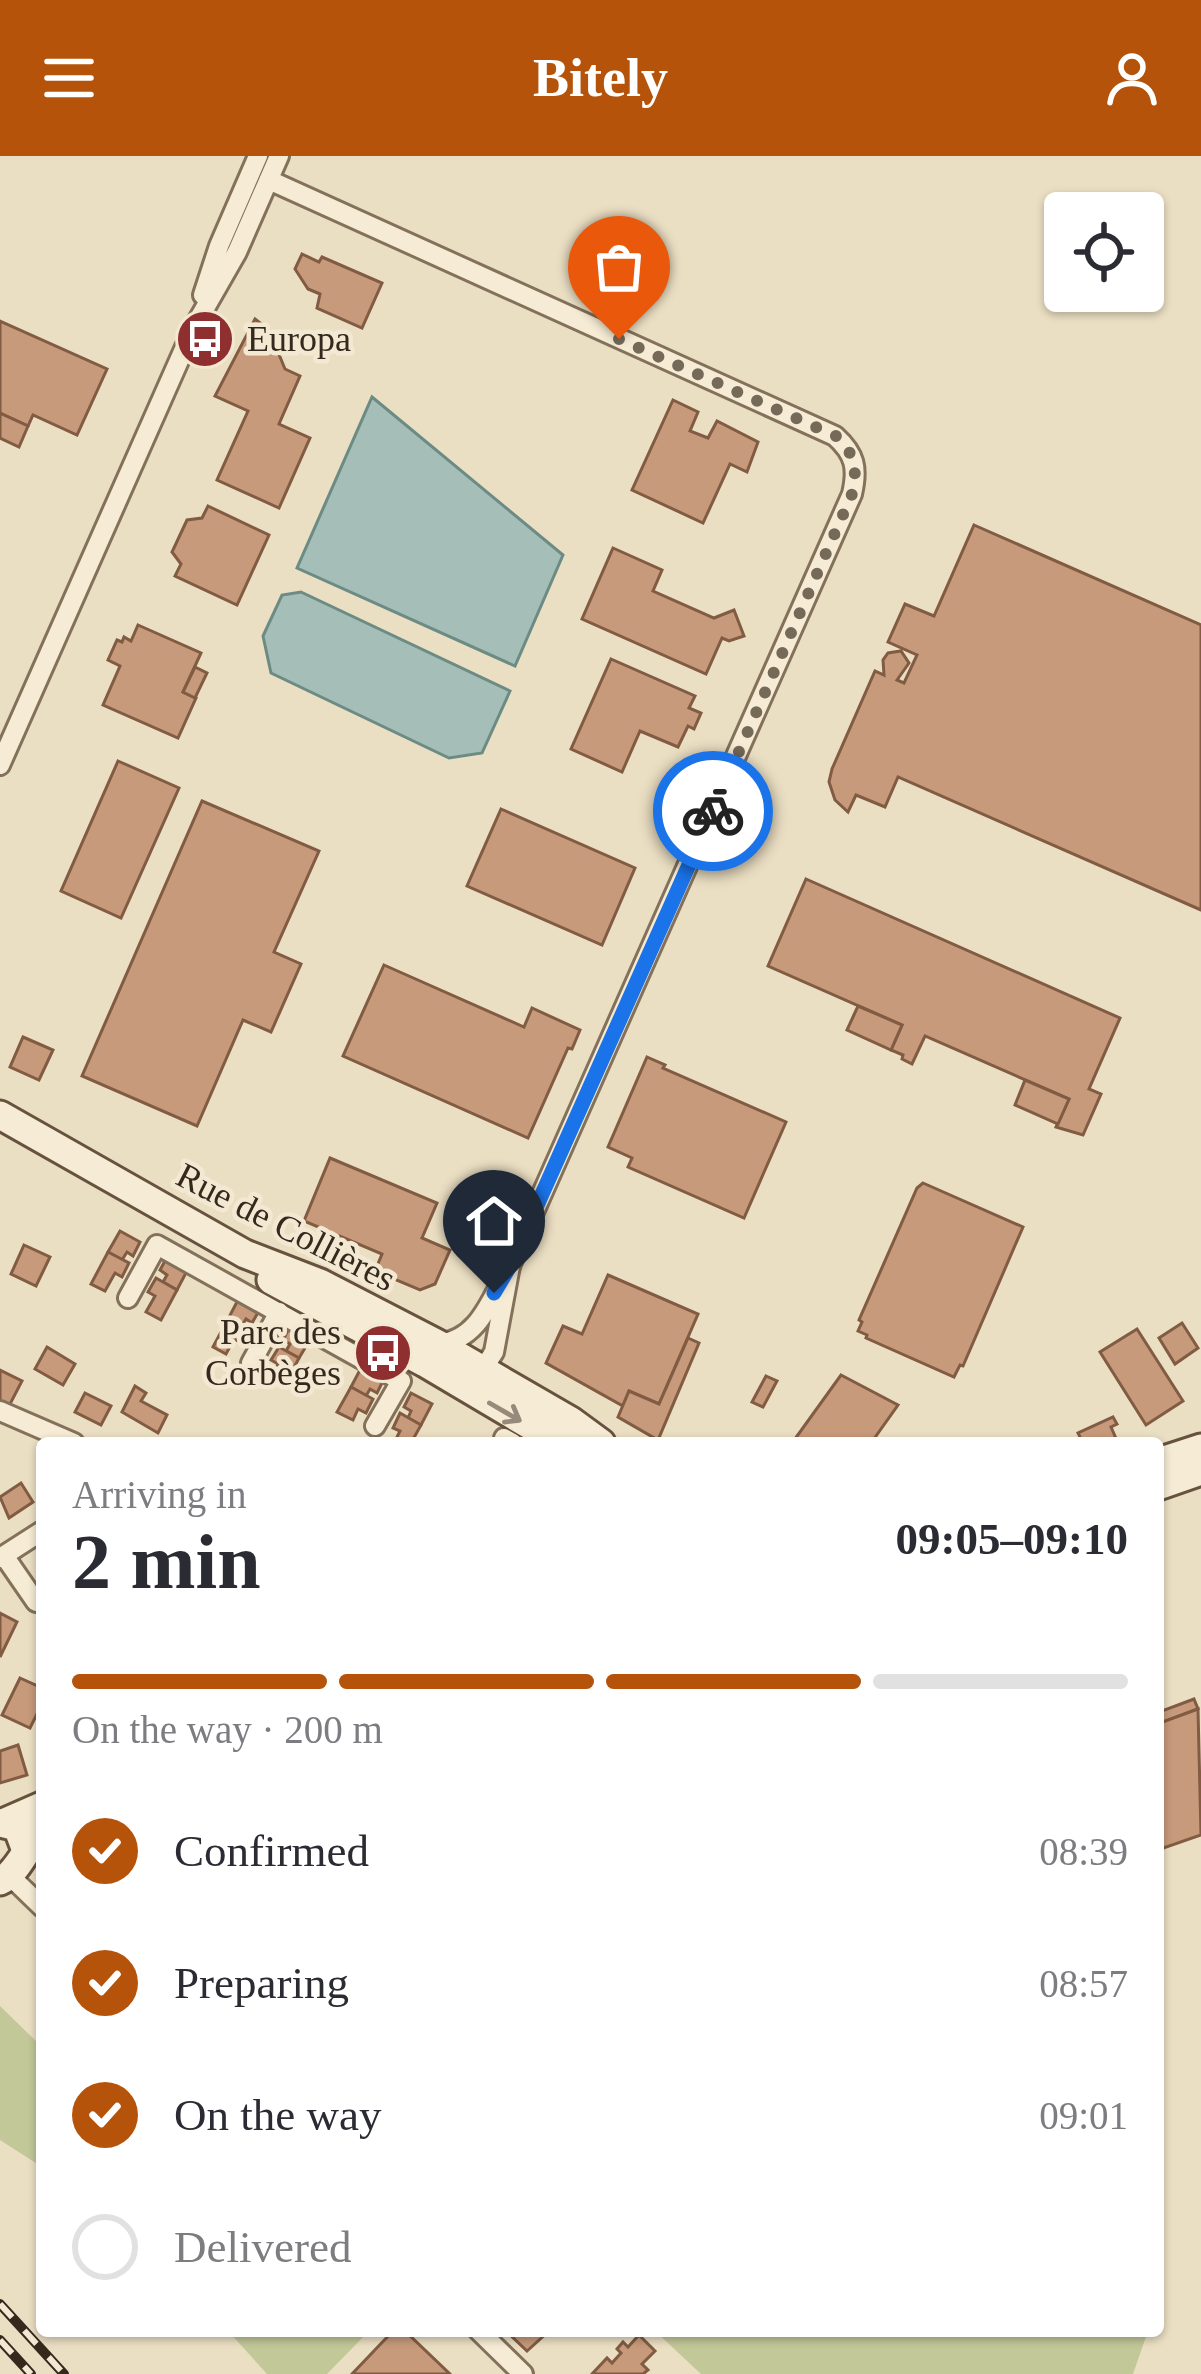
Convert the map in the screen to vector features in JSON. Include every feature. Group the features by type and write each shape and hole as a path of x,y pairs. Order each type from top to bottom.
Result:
{"main road":[{"name":"Rue de Collières","path":"0,1115 245,1254 320,1283 551,1437"},
{"name":"Rue de Collières","path":"0,1129 347,1335 478,1368 593,1437"},
{"path":"1164,1460 1201,1448"},
{"path":"1164,1484 1201,1471"},
{"path":"2,1823 36,1809"},
{"path":"2,1823 33,1839 5,1878"}],"street":[{"path":"0,765 193,328 219,246 258,156"},
{"path":"193,328 237,252 279,156"},
{"path":"268,180 836,436 851,450 857,473 852,494 510,1266 485,1316 464,1337 431,1354"},
{"name":"Rue de Collières","path":"128,1298 157,1245 279,1312 347,1335 400,1381 375,1426"},
{"path":"478,1368 487,1363 499,1339 510,1266"},
{"path":"251,1363 279,1312"},
{"path":"0,1411 60,1437"},
{"path":"36,1535 2,1557 36,1601"},
{"path":"5,1878 36,1902"},
{"path":"485,2337 523,2374"}],"green space":[{"path":"0,2006 36,2041 36,2163 0,2140"},
{"path":"233,2337 363,2337 327,2374 267,2374"},
{"path":"661,2337 1146,2337 1133,2374 701,2374"}],"water":[{"path":"372,397 563,555 515,666 297,568"},
{"path":"301,592 510,691 482,753 449,758 271,673 263,636 282,595"}],"building":[{"path":"302,254 319,262 322,257 382,283 362,328 317,308 320,294 308,289 295,269"},
{"path":"255,319 269,330 285,369 300,376 279,424 310,438 279,508 217,480 248,411 215,396"},
{"path":"0,321 107,369 77,435 33,415 28,426 0,413"},
{"path":"673,400 698,412 690,431 708,438 717,421 758,442 747,472 730,464 703,523 632,490"},
{"path":"0,413 28,426 19,447 0,438"},
{"path":"208,506 269,535 237,605 175,576 181,564 172,552 187,520 202,518"},
{"path":"974,525 1201,625 1201,910 898,777 885,807 856,795 848,812 835,800 829,782 832,769 875,671 884,675 883,660 888,653 901,651 909,663 897,680 904,683 917,655 888,642 905,604 934,616"},
{"path":"613,548 662,570 653,591 714,618 734,610 744,636 729,641 722,638 706,674 582,619"},
{"path":"138,625 201,653 183,692 196,698 178,738 103,705 120,666 108,660 117,640 131,641"},
{"path":"611,659 695,696 689,708 701,713 678,747 640,731 622,772 571,749"},
{"path":"195,667 207,673 195,698 183,692"},
{"path":"118,761 179,788 121,918 61,891"},
{"path":"202,801 319,851 274,952 301,964 271,1032 243,1020 197,1126 82,1076"},
{"path":"501,809 635,868 602,945 467,886"},
{"path":"806,879 1120,1018 1089,1089 1101,1094 1083,1135 1056,1127 1069,1099 925,1036 912,1064 891,1050 902,1025 768,966"},
{"path":"384,965 524,1027 532,1008 580,1030 528,1138 343,1056"},
{"path":"858,1006 902,1025 891,1050 847,1030"},
{"path":"23,1037 53,1050 39,1080 10,1067"},
{"path":"647,1057 786,1122 744,1218 628,1167 632,1158 608,1147"},
{"path":"1025,1080 1069,1099 1058,1124 1015,1105"},
{"path":"330,1158 437,1203 422,1238 450,1250 435,1284 420,1290 375,1271 382,1254 304,1221"},
{"path":"923,1183 1023,1227 954,1377 858,1331"},
{"path":"120,1231 140,1242 133,1256 127,1252 122,1260 108,1252"},
{"path":"24,1245 50,1257 36,1286 11,1274"},
{"path":"108,1252 129,1263 122,1277 115,1273 105,1291 91,1284"},
{"path":"167,1257 188,1269 177,1290 163,1282 167,1275 160,1270"},
{"path":"608,1275 698,1314 659,1404 629,1391 623,1406 546,1363 563,1326 582,1334"},
{"path":"156,1278 177,1290 161,1320 146,1312 155,1296 148,1292"},
{"path":"239,1298 260,1309 252,1323 246,1319 242,1326 228,1319"},
{"path":"228,1319 249,1330 242,1343 234,1339 226,1354 213,1347"},
{"path":"1182,1323 1198,1348 1175,1364 1159,1338"},
{"path":"290,1326 311,1338 299,1358 286,1351 290,1344 283,1340"},
{"path":"1137,1329 1183,1401 1146,1425 1100,1352"},
{"path":"688,1338 699,1343 659,1437 618,1417 629,1391 659,1404"},
{"path":"47,1347 75,1364 63,1385 35,1369"},
{"path":"279,1347 299,1358 285,1385 271,1378 278,1364 271,1360"},
{"path":"362,1366 384,1379 377,1393 370,1389 366,1396 351,1387"},
{"path":"0,1370 22,1381 9,1406 0,1401"},
{"path":"841,1375 898,1405 875,1437 796,1437"},
{"path":"766,1376 777,1381 763,1407 752,1402"},
{"path":"135,1386 146,1393 141,1401 167,1415 158,1433 122,1412"},
{"path":"351,1387 373,1399 366,1413 358,1409 353,1420 337,1412"},
{"path":"85,1393 111,1406 101,1425 75,1412"},
{"path":"411,1393 432,1404 421,1425 408,1418 411,1411 404,1407"},
{"path":"400,1413 421,1425 414,1437 397,1437 400,1431 393,1428"},
{"path":"1113,1417 1117,1424 1111,1427 1115,1437 1080,1437 1078,1433"},
{"path":"21,1483 33,1502 9,1518 0,1497"},
{"path":"0,1613 17,1622 0,1657"},
{"path":"20,1678 36,1685 36,1716 30,1728 2,1715"},
{"path":"1194,1699 1198,1709 1164,1722 1164,1710"},
{"path":"1198,1709 1201,1835 1164,1848 1164,1722"},
{"path":"18,1745 27,1775 0,1783 0,1751"},
{"path":"387,2337 411,2337 450,2374 352,2374"},
{"path":"512,2337 542,2337 527,2351"},
{"path":"641,2337 655,2351 642,2364 648,2370 643,2374 592,2374 607,2358 612,2363 623,2342 628,2347"}],"railway":[{"path":"0,2304 64,2374"},
{"path":"0,2340 31,2374"}],"way so far":[{"path":"619,339 836,436 851,450 857,473 852,494 713,811"}],"place":[{"name":"Europa","path":"205,339"},
{"name":"Parc des Corbèges","path":"383,1353"}],"route":[{"path":"494,1293 713,811"}]}
